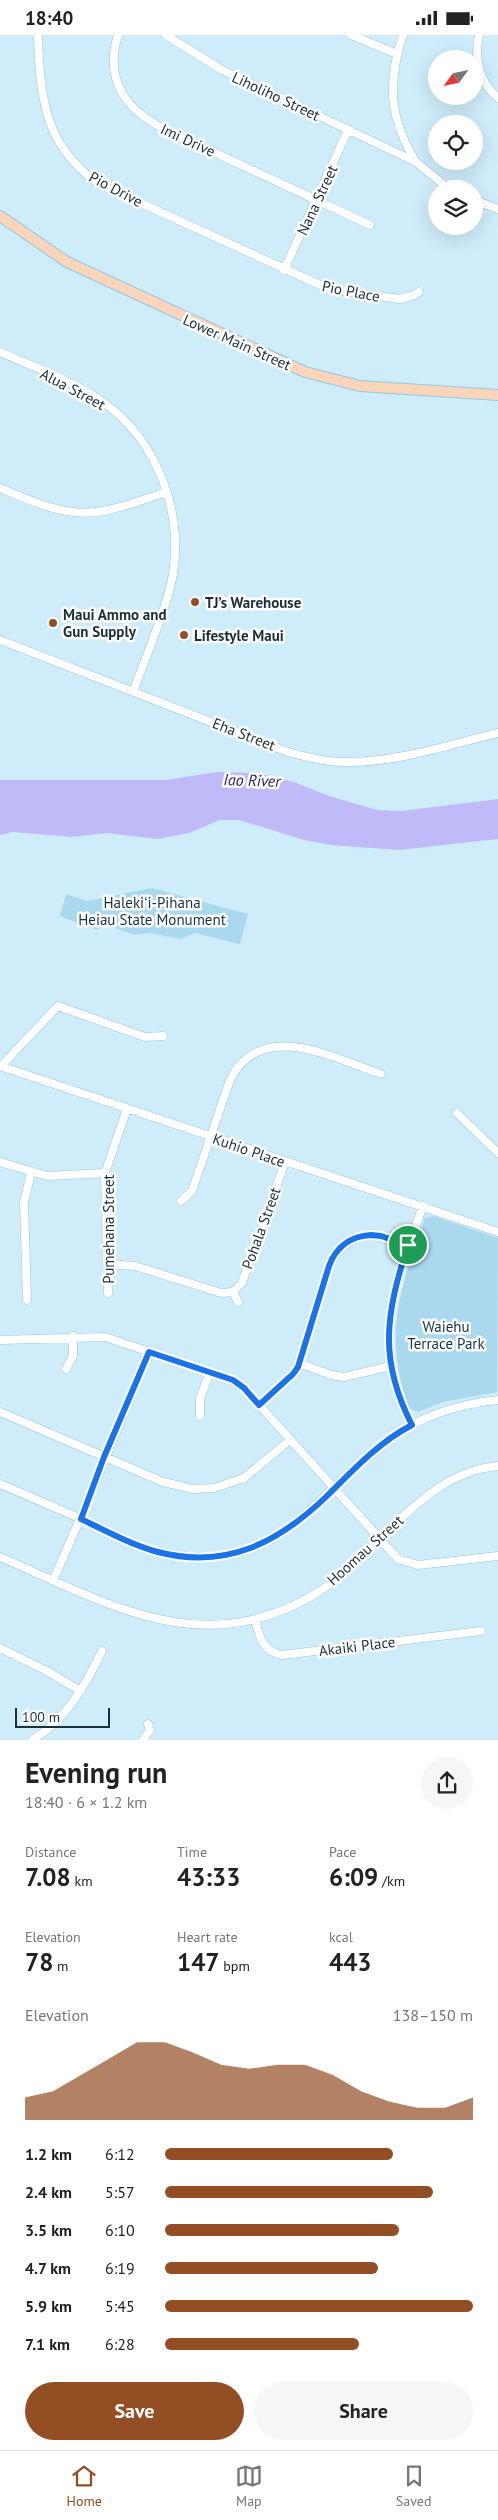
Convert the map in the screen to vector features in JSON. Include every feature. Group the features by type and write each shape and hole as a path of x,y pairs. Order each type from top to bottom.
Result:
{"street":[{"name":"Pio Drive","path":"38,35 41,92 45,113 60,146 84,173 99,184 284,269"},
{"name":"Imi Drive","path":"118,35 114,48 114,72 122,95 138,113 164,129 370,225"},
{"name":"Liholiho Street","path":"166,35 222,70 416,162 438,180"},
{"path":"351,35 397,54"},
{"path":"404,35 397,54 392,87 393,107 402,137 416,162"},
{"path":"479,35 476,54 480,72 489,89 498,98"},
{"name":"Nana Street","path":"284,269 317,201 348,130"},
{"path":"390,149 402,137"},
{"path":"483,203 498,209"},
{"name":"Lower Main Street","path":"0,216 67,262 145,300 305,372 341,383 376,388 498,395"},
{"name":"Pio Place","path":"284,269 316,285 342,293 400,299 412,297 419,292"},
{"name":"Alua Street","path":"0,353 89,394 111,409 133,430 147,449 167,492 175,533 171,582 132,692"},
{"path":"0,489 54,509 74,513 113,509 167,492"},
{"name":"Eha Street","path":"0,640 288,751 329,761 362,762 388,759 498,733"},
{"path":"1,1066 58,1006 146,1037 163,1035"},
{"path":"181,1201 192,1191 233,1074 245,1059 262,1049 275,1046 295,1046 381,1074"},
{"name":"Kuhio Place","path":"1,1066 498,1232"},
{"name":"Pumehana Street","path":"108,1293 106,1173 127,1109"},
{"path":"457,1113 498,1153"},
{"path":"0,1162 31,1173 58,1176 106,1173"},
{"name":"Pohala Street","path":"233,1292 242,1283 285,1162"},
{"path":"27,1300 24,1202 31,1173"},
{"path":"412,1425 401,1402 391,1367 388,1348 390,1307 408,1245 422,1206"},
{"path":"259,1405 293,1374 299,1363 329,1266 339,1249 356,1237 371,1235 381,1236 408,1245"},
{"path":"107,1264 135,1266 221,1293 233,1292 238,1302"},
{"path":"66,1369 73,1359 73,1337"},
{"path":"0,1340 73,1337 112,1339 210,1372 238,1384 398,1559 414,1565 498,1556"},
{"path":"53,1580 81,1519 104,1457 149,1352"},
{"path":"299,1363 340,1376 391,1367"},
{"path":"200,1416 200,1399 210,1372"},
{"path":"0,1484 159,1552 185,1557 212,1557 248,1550 280,1535 295,1525 386,1441 412,1425 450,1409 498,1400"},
{"path":"0,1412 173,1485 204,1489 225,1486 244,1478 290,1440"},
{"name":"Hoomau Street","path":"0,1557 122,1610 171,1623 221,1625 256,1619 294,1605 316,1594 336,1579 419,1501 439,1486 461,1475 498,1466"},
{"name":"Akaiki Place","path":"256,1619 263,1644 271,1651 282,1655 481,1631"},
{"path":"0,1649 45,1670 81,1691"},
{"path":"32,1740 59,1719 81,1691 102,1651"},
{"path":"143,1740 150,1731 148,1724"}],"green space":[{"name":"Halekiʻi-Pihana Heiau State Monument","path":"152,888 248,914 240,944 195,933 180,939 150,933 135,935 106,925 97,930 60,916 66,894 87,901"},
{"name":"Waiehu Terrace Park","path":"433,1216 498,1238 497,1392 443,1402 418,1412 409,1408 401,1381 396,1333 402,1289 425,1218"}],"water":[{"name":"Iao River","path":"217,772 256,773 294,782 329,796 377,810 401,811 498,799 498,839 399,850 331,845 304,840 239,820 220,820 189,833 157,839 107,833 72,837 12,832 0,835 0,780 166,780"}],"place":[{"name":"TJ’s Warehouse","path":"195,602"},
{"name":"Maui Ammo and Gun Supply","path":"53,623"},
{"name":"Lifestyle Maui","path":"184,635"}],"route":[{"path":"366,1235 381,1236 408,1245 390,1307 388,1348 396,1387 404,1410 412,1425 386,1441 368,1456 295,1525 280,1535 248,1550 212,1557 194,1557 176,1556 141,1547 81,1519 104,1457 149,1352 233,1380 244,1388 259,1405 293,1374 298,1367 329,1266 339,1249 356,1237 366,1235"}]}
